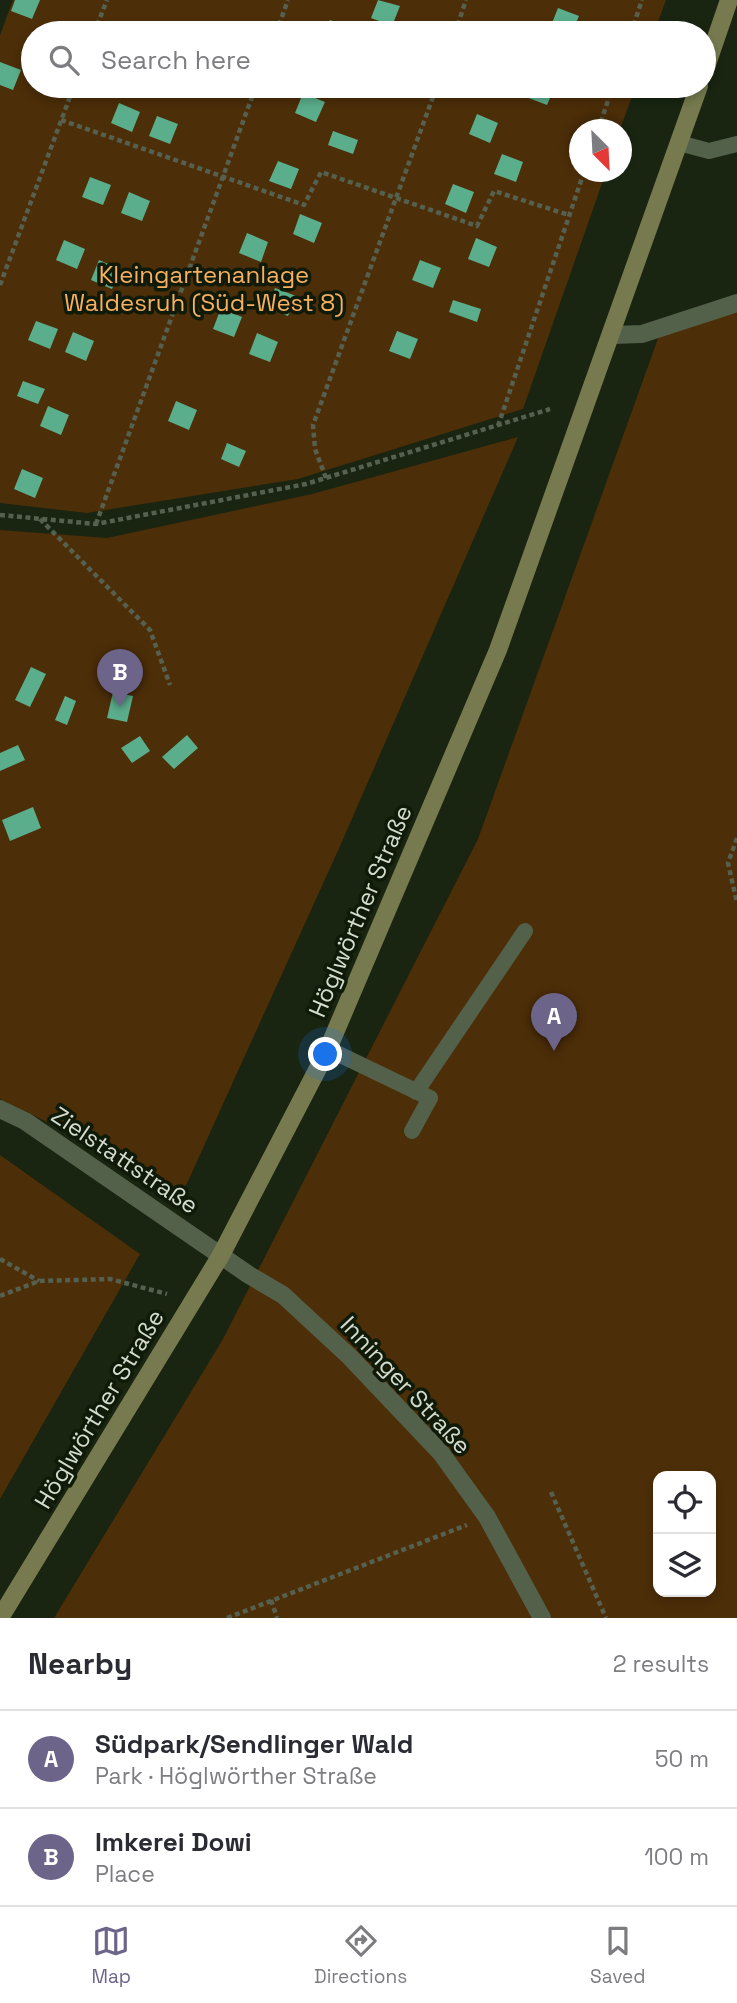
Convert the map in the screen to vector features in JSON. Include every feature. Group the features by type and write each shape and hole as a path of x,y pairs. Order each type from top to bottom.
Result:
{"street":[{"path":"716,38 729,0"},
{"name":"Höglwörther Straße","path":"0,1618 220,1255 328,1049 498,650 695,98"},
{"path":"612,335 642,334 737,303"},
{"name":"Zielstattstraße","path":"0,1109 25,1121 220,1255"},
{"name":"Inninger Straße","path":"220,1255 284,1295 350,1357 441,1453 487,1517 542,1618"}],"lane":[{"path":"679,143 709,151 737,144"},
{"path":"416,1091 525,931"},
{"path":"328,1049 430,1098 412,1131"}],"path":[{"path":"99,21 107,0"},
{"path":"280,21 288,0"},
{"path":"459,21 466,0"},
{"path":"635,21 642,0"},
{"path":"0,285 69,98"},
{"path":"96,524 252,98"},
{"path":"326,478 315,449 313,425 433,98"},
{"path":"602,119 609,98"},
{"path":"61,120 304,205 321,172 477,226 494,191 569,215"},
{"path":"498,427 581,182"},
{"path":"0,515 96,524 326,478 550,409"},
{"path":"39,519 150,630 170,685"},
{"path":"737,838 728,863 737,903"},
{"path":"0,1259 39,1281"},
{"path":"0,1296 39,1281 110,1279 167,1294"},
{"path":"551,1492 606,1618"},
{"path":"227,1618 487,1517"},
{"path":"271,1600 277,1618"}],"green space":[{"name":"Kleingartenanlage Waldesruh (Süd-West 8)","path":"13,0 666,0 658,21 21,21 21,98 632,98 624,119 569,119 569,182 602,182 523,409 298,479 87,513 0,503 0,35"},
{"path":"737,307 737,1618 54,1618 223,1339 478,839 660,333"},
{"path":"518,437 341,844 179,1201 51,1124 0,1099 0,530 107,538 312,494"},
{"path":"0,1155 140,1254 0,1499"}],"building":[{"path":"15,0 40,0 32,19 11,11"},
{"path":"378,0 400,6 394,21 371,18"},
{"path":"558,8 579,16 577,21 553,21"},
{"path":"0,62 21,70 13,90 0,85"},
{"path":"301,98 315,98 325,102 316,122 295,113"},
{"path":"529,98 550,98 547,105"},
{"path":"119,103 140,112 132,132 111,123"},
{"path":"477,114 498,123 490,143 469,134"},
{"path":"157,116 178,124 170,144 149,136"},
{"path":"333,131 358,140 353,154 328,145"},
{"path":"502,154 523,162 516,182 494,174"},
{"path":"278,161 299,169 291,189 269,181"},
{"path":"90,177 111,185 103,205 82,197"},
{"path":"453,184 474,192 466,213 445,204"},
{"path":"129,192 150,201 142,221 121,213"},
{"path":"300,214 322,223 314,243 293,234"},
{"path":"247,233 268,242 261,262 239,253"},
{"path":"476,238 497,247 489,267 468,259"},
{"path":"64,240 85,249 77,269 56,260"},
{"path":"99,260 120,269 112,289 91,280"},
{"path":"420,260 441,268 433,288 412,280"},
{"path":"275,288 296,296 288,316 267,308"},
{"path":"453,300 481,309 477,322 449,312"},
{"path":"221,308 242,317 234,337 213,329"},
{"path":"36,321 58,329 50,349 28,340"},
{"path":"397,331 418,339 410,359 389,351"},
{"path":"73,332 94,341 86,361 65,352"},
{"path":"257,333 278,342 270,362 249,354"},
{"path":"23,381 45,389 38,404 17,396"},
{"path":"176,401 197,410 189,430 168,421"},
{"path":"48,406 69,415 61,435 40,426"},
{"path":"227,443 246,451 239,467 221,459"},
{"path":"22,469 43,478 35,498 14,489"},
{"path":"31,667 46,674 30,707 15,700"},
{"path":"113,692 133,696 127,722 107,718"},
{"path":"65,696 76,701 67,725 55,720"},
{"path":"187,735 198,748 174,769 162,757"},
{"path":"140,736 150,751 132,763 121,748"},
{"path":"18,745 25,760 0,771 0,753"},
{"path":"33,807 41,828 10,841 2,820"}],"place":[{"name":"Imkerei Dowi","path":"120,707"},
{"name":"Südpark/Sendlinger Wald","path":"554,1051"}]}
